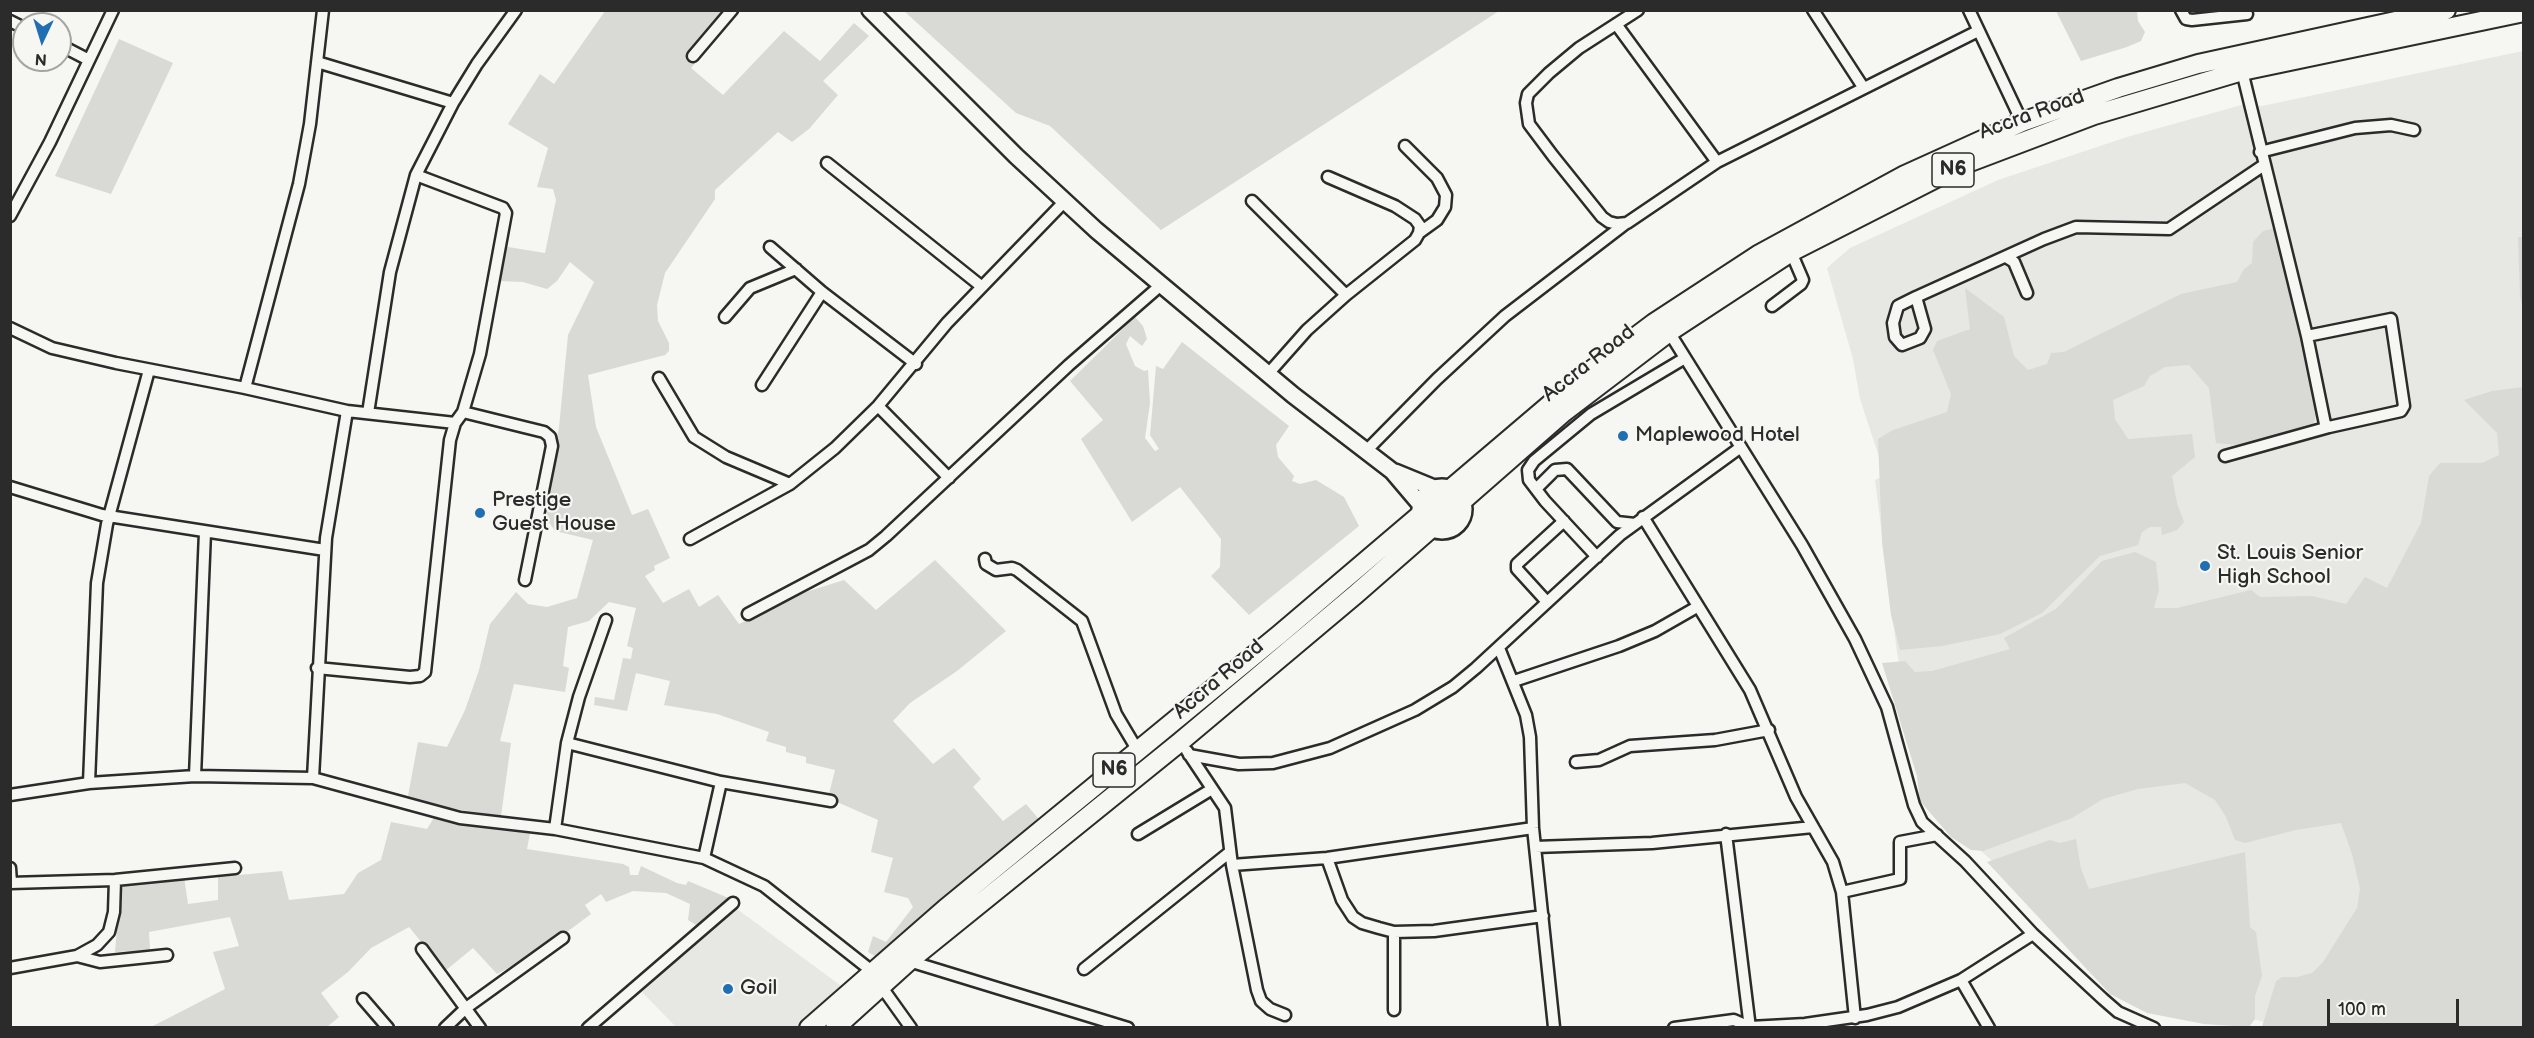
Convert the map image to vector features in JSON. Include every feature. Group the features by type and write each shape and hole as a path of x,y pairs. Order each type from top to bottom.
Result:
{"highway":[{"name":"Accra Road","path":"835,1028 877,979 909,961 1184,748 1290,649 1431,528 1449,493 1581,378 1702,290 1829,215 1905,175 2022,122 2118,88 2198,64 2446,10"},
{"name":"Accra Road","path":"809,1028 877,979 1138,751 1280,634 1420,509 1449,493 1564,412 1669,332 1791,252 1874,208 1994,152 2094,115 2242,71 2521,13"},
{"path":"1280,634 1290,649"}],"street":[{"path":"12,209 113,10"},
{"path":"245,388 299,184 310,124 322,10"},
{"path":"693,56 732,10"},
{"path":"870,10 1065,201 1268,374 1392,471 1431,528"},
{"path":"1627,223 1609,222 1582,193 1529,124 1526,103 1528,94 1579,48 1638,10"},
{"path":"1813,10 1863,87"},
{"path":"1969,10 2022,122"},
{"path":"2181,10 2186,19 2192,20 2247,14"},
{"path":"368,413 390,272 416,175 453,103 510,12"},
{"path":"1616,24 1717,162"},
{"path":"1366,451 1437,379 1505,316 1627,223 1717,162 1807,119 1863,87 1978,31"},
{"path":"72,51 89,60"},
{"path":"317,62 453,103"},
{"path":"2242,71 2260,152 2307,336 2325,424 2329,427"},
{"path":"2260,152 2355,128 2391,125 2414,130"},
{"path":"1405,146 1437,178 1446,195 1445,207 1437,220 1419,233"},
{"path":"827,163 981,286"},
{"path":"1916,297 2076,226 2169,229 2264,165"},
{"path":"317,668 410,677 420,676 425,672 450,440 455,423 463,412 480,354 506,213 503,208 416,175"},
{"path":"1268,374 1307,330 1346,295 1415,240 1419,233 1420,226 1415,219 1395,206 1328,177"},
{"path":"690,539 790,484 878,406 916,364 947,323 1065,201"},
{"path":"1251,201 1346,295"},
{"path":"770,247 822,292 916,364"},
{"path":"1772,306 1803,280 1791,252"},
{"path":"2006,256 2014,262 2027,293"},
{"path":"724,317 750,288 796,269"},
{"path":"748,614 869,550 1069,365 1161,285"},
{"path":"762,385 822,292"},
{"path":"2225,456 2329,427 2401,411 2404,406 2392,322 2388,318 2307,336"},
{"path":"10,328 52,348 149,370 245,388 347,411 455,423"},
{"path":"1669,332 1802,544 1855,639 1887,707 1918,815 2033,934 2118,1012 2154,1028"},
{"path":"1597,557 1536,489 1527,475 1533,461 1591,414 1685,358"},
{"path":"89,783 96,590 109,517 149,370"},
{"path":"659,378 694,437 726,457 790,484"},
{"path":"878,406 949,478"},
{"path":"313,778 325,550 347,411"},
{"path":"463,412 544,432 550,437 552,446 525,580"},
{"path":"1184,748 1256,764 1303,757 1330,748 1415,710 1453,687 1499,648 1639,520 1681,493 1741,447"},
{"path":"1536,489 1555,470 1567,469 1617,522 1639,520"},
{"path":"1392,471 1449,493"},
{"path":"10,487 109,517 325,550"},
{"path":"1639,520 1698,606 1750,690 1796,797 1833,862 1842,892 1855,1018"},
{"path":"1547,602 1517,569 1517,564 1564,521"},
{"path":"195,776 205,532"},
{"path":"985,559 986,564 996,570 1012,568 1017,570 1082,621 1116,714 1138,751"},
{"path":"1514,681 1619,646 1655,631 1698,606"},
{"path":"555,829 567,743 579,697 606,620"},
{"path":"1499,648 1526,715 1530,737 1533,828 1555,1028"},
{"path":"1576,762 1599,760 1630,746 1715,740 1769,730"},
{"path":"567,743 720,782 831,801"},
{"path":"1184,748 1225,807 1232,865 1261,1001 1270,1009 1285,1015"},
{"path":"10,795 89,783 195,776 313,778 460,818 555,829 704,858 764,886 877,979 911,1028"},
{"path":"704,858 720,782"},
{"path":"1138,834 1212,789"},
{"path":"1535,847 1652,843 1813,827"},
{"path":"1232,865 1327,858 1533,828"},
{"path":"1726,834 1750,1027"},
{"path":"1842,892 1900,879 1900,842 1937,835"},
{"path":"1084,969 1230,852"},
{"path":"1327,858 1342,900 1353,916 1362,923 1395,932 1434,931 1543,916"},
{"path":"10,868 11,884 115,880 235,868"},
{"path":"10,968 77,956 97,945 109,932 116,893 115,880"},
{"path":"588,1028 733,903"},
{"path":"1394,1010 1395,932"},
{"path":"1674,1028 1734,1020 1750,1027 1805,1024 1855,1018 1898,1007 1961,980 2033,934"},
{"path":"445,1028 466,1008 563,938"},
{"path":"422,949 480,1028"},
{"path":"77,956 100,962 167,955"},
{"path":"909,961 1128,1028"},
{"path":"1961,980 1989,1028"},
{"path":"363,999 388,1028"},
{"path":"1867,1015 1869,1028"}],"shaded area":[{"path":"605,11 727,11 690,54 697,61 691,68 723,95 784,31 820,61 854,23 869,36 823,81 838,95 809,129 792,142 778,132 715,190 715,199 665,273 657,305 658,321 669,343 669,351 665,355 588,375 596,427 632,515 648,509 670,558 654,566 655,570 645,576 663,603 689,589 699,607 718,595 739,624 806,592 844,580 876,610 935,560 1006,631 957,671 910,703 893,721 933,764 954,748 981,779 973,787 1003,821 1026,804 1043,824 878,958 868,952 873,936 886,942 913,907 908,898 884,892 893,858 871,852 878,820 828,798 835,770 806,763 806,757 786,752 786,747 766,741 769,732 717,714 664,705 670,681 636,673 627,711 594,705 595,697 614,700 623,658 631,659 633,648 627,646 636,608 609,602 589,621 568,627 563,666 569,668 565,692 514,684 500,741 511,743 501,816 449,808 408,796 418,742 447,747 465,710 479,670 490,624 516,592 528,604 547,607 577,598 593,540 555,531 548,521 545,505 559,427 568,335 594,282 570,262 557,281 547,289 523,282 498,281 502,246 545,253 556,200 553,189 537,187 548,148 508,124 540,74 554,84"},
{"path":"904,11 1499,11 1161,230 1050,126 1016,113"},
{"path":"2056,11 2137,11 2138,21 2145,32 2141,41 2081,61"},
{"path":"119,39 173,63 111,194 55,176"},
{"name":"St. Louis Senior High School","path":"2523,51 2523,1027 2279,1027 2135,992 1968,839 1921,773 1897,652 1875,480 1885,475 1860,399 1853,359 1827,268 1850,248 1998,180 2127,137 2245,104 2262,106"},
{"path":"2275,228 2319,409 2312,426 2248,446 2216,443 2209,388 2189,365 2165,367 2150,376 2144,386 2113,400 2115,419 2128,439 2192,434 2195,457 2172,476 2177,503 2184,522 2177,530 2162,535 2161,527 2150,527 2142,532 2138,545 2100,556 2042,613 2000,634 1942,646 1900,650 1891,615 1882,542 1878,439 1893,430 1947,412 1951,394 1933,350 1937,341 1970,329 1965,288 2004,317 2014,356 2028,370 2047,364 2051,353 2064,352 2181,294 2237,282 2244,269 2252,263 2253,242 2263,231"},
{"path":"2518,237 2523,237 2523,309 2520,296"},
{"path":"1135,317 1143,326 1147,339 1142,346 1130,336 1126,344 1135,366 1144,371 1148,370 1150,403 1145,438 1155,451 1159,449 1150,435 1156,366 1163,369 1182,342 1289,426 1276,445 1278,457 1294,476 1292,481 1300,484 1316,480 1344,497 1359,526 1249,615 1211,576 1220,567 1221,539 1180,487 1132,522 1081,439 1103,420 1070,381"},
{"path":"2523,387 2523,1027 2262,1027 2276,981 2282,977 2297,977 2312,973 2323,962 2357,908 2360,889 2352,854 2341,823 2296,830 2245,843 2235,840 2226,817 2215,800 2185,783 2138,789 2103,799 2072,818 1983,851 1971,850 1951,837 1920,801 1917,776 1882,663 1905,661 1915,672 1932,671 2010,649 2004,638 2056,609 2102,561 2135,552 2156,562 2159,590 2154,608 2177,608 2251,590 2260,597 2312,596 2346,604 2365,577 2387,588 2421,523 2429,476 2440,463 2482,463 2499,455 2497,433 2464,400 2492,391"},
{"path":"435,816 530,833 527,849 623,864 629,867 630,875 638,875 641,866 677,883 686,885 688,881 731,899 696,925 688,920 690,904 666,893 633,891 606,902 601,894 585,905 591,914 544,949 497,974 473,948 445,971 409,927 371,948 348,972 321,993 339,1017 327,1027 151,1027 225,989 213,952 239,946 230,917 149,932 150,950 115,952 121,884 184,877 188,904 218,900 218,877 282,871 289,900 344,894 358,873 381,860 391,822 427,829"},
{"path":"2076,839 2081,869 2089,889 2245,852 2250,927 2256,932 2262,976 2255,996 2255,1019 2249,1027 2204,1024 2147,1013 2110,994 1987,862 2050,840 2060,843"},
{"path":"733,906 848,991 805,1028 676,1027 642,992"}],"place":[{"name":"Maplewood Hotel","path":"1623,436"},
{"name":"Prestige Guest House","path":"480,513"},
{"name":"St. Louis Senior High School","path":"2205,566"},
{"name":"Goil","path":"728,989"}]}
